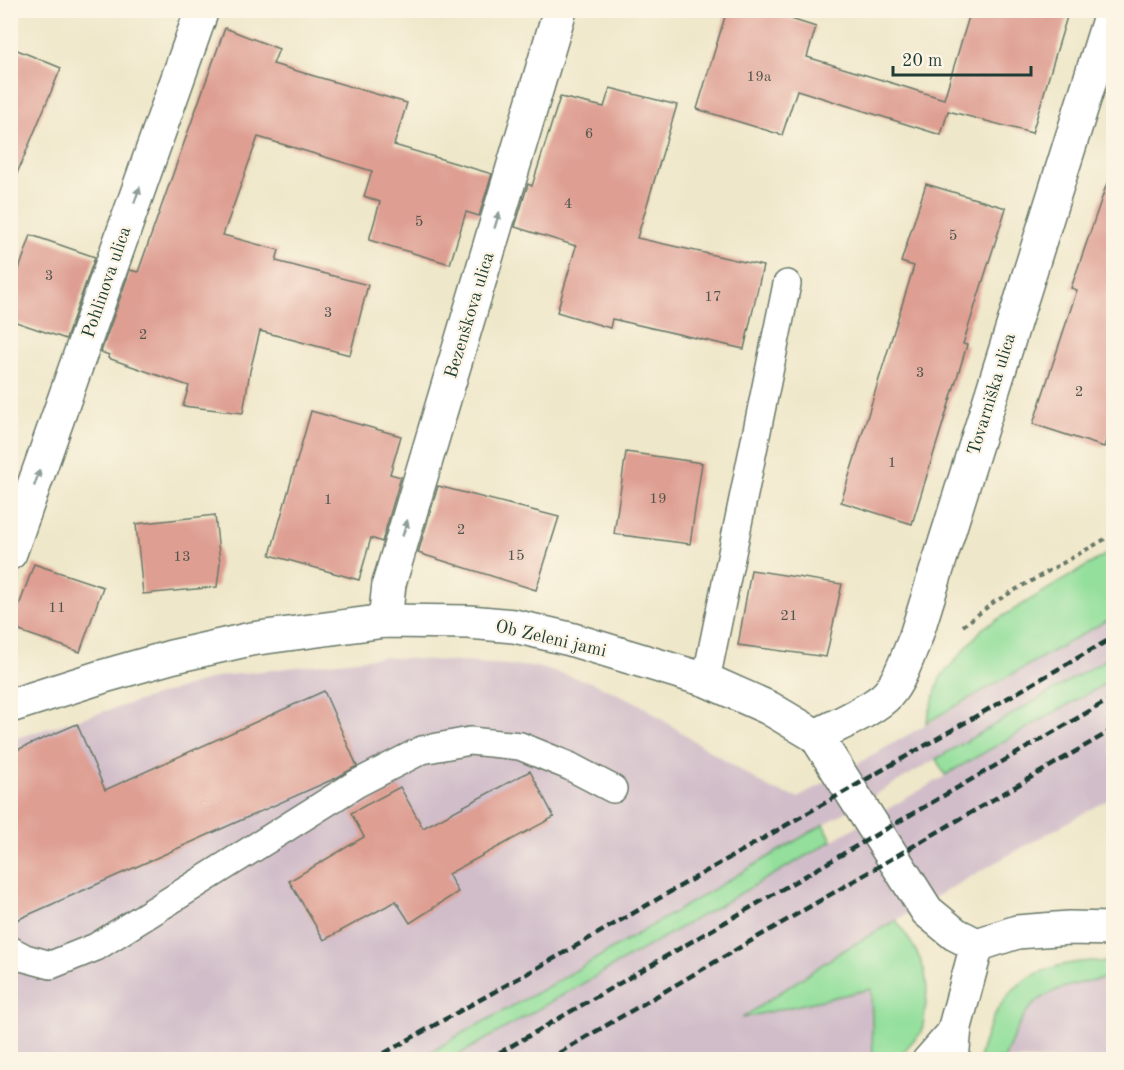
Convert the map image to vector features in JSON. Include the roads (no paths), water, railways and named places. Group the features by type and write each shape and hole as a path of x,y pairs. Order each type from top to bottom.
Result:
{"street":[{"name":"Pohlinova ulica","path":"10,553 202,10"},
{"name":"Bezenškova ulica","path":"385,621 388,584 560,10"},
{"name":"Tovarniška ulica","path":"816,736 876,704 888,694 895,684 915,639 1112,10"},
{"name":"Ob Zeleni jami","path":"10,706 171,657 251,639 385,621 469,622 514,626 570,639 706,680 769,708 816,736 927,911 955,934 977,945"},
{"path":"952,1059 955,1027 977,945 1017,932 1069,928 1113,929"}],"lane":[{"path":"706,680 787,284"},
{"path":"10,950 25,958 51,965 96,947 356,784 422,750 470,741 520,747 568,766 613,789"},
{"path":"926,1059 955,1027"}],"railway":[{"path":"372,1060 562,954 1114,637"},
{"path":"487,1060 1114,697"},
{"path":"547,1060 1114,729"}]}
